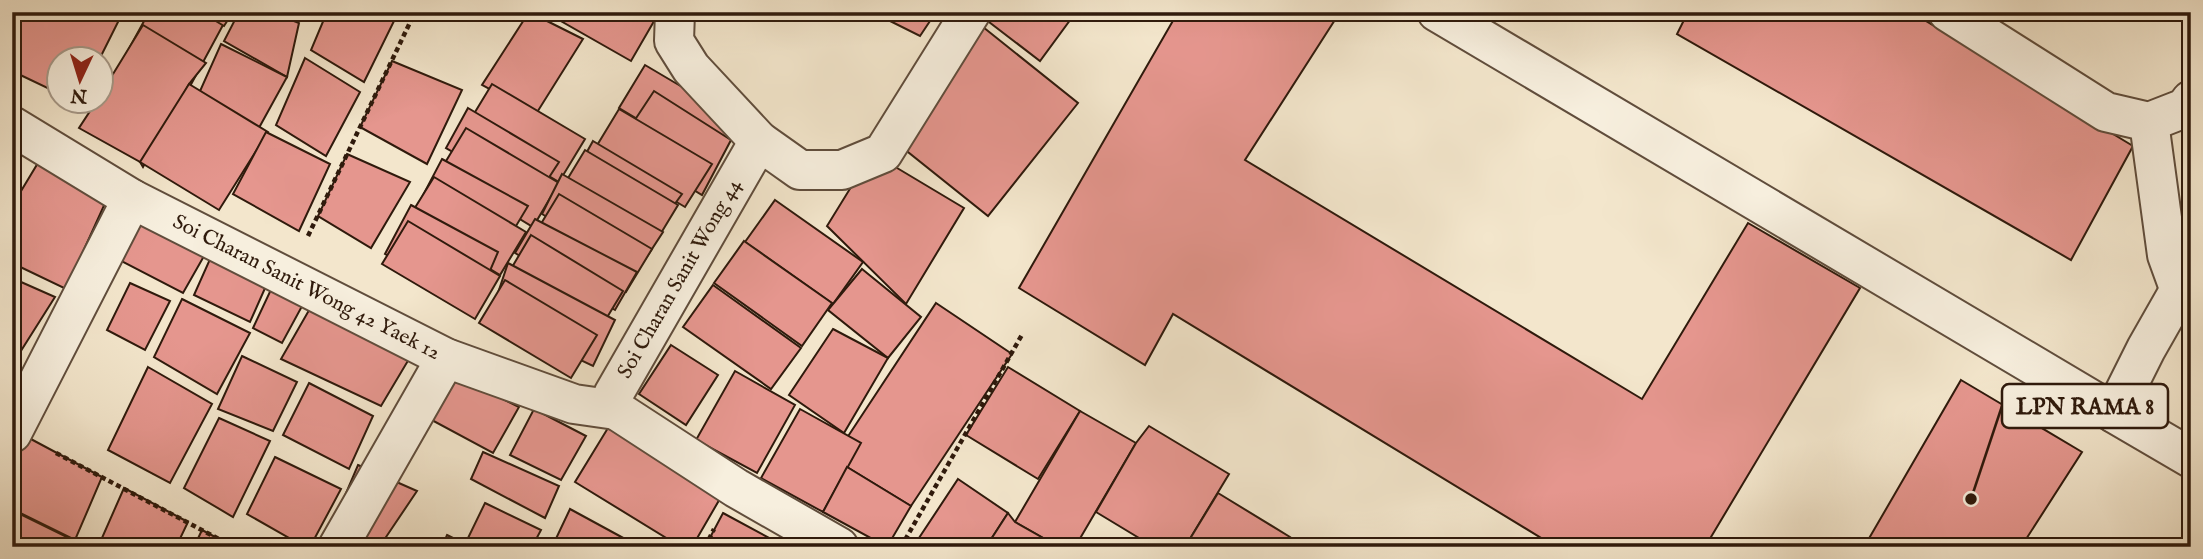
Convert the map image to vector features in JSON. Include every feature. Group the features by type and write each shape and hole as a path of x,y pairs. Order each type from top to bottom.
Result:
{"street":[{"path":"675,12 674,41 691,68 759,141 800,170 842,170 883,153 971,12"},
{"path":"1437,12 2191,458"},
{"path":"1948,12 2106,112 2149,122 2185,108 2191,100"},
{"path":"2115,413 2187,284 2167,255 2149,122"},
{"name":"Soi Charan Sanit Wong 42 Yaek 12","path":"12,126 132,200 446,358 574,404 616,410"},
{"name":"Soi Charan Sanit Wong 44","path":"616,410 613,395 759,141"},
{"path":"13,432 132,200"},
{"path":"338,547 446,358"},
{"path":"616,410 736,488 839,547"}],"path":[{"path":"288,278 415,12"},
{"path":"901,547 1023,333"},
{"path":"13,432 234,547"}],"building":[{"path":"20,12 123,12 106,46 46,46 46,87 12,71 12,27"},
{"path":"149,12 230,12 153,155 101,116 116,116 116,72"},
{"path":"201,12 233,12 224,26"},
{"path":"239,12 271,12 299,23 287,77 224,41"},
{"path":"327,12 380,12 395,19 364,82 311,50"},
{"path":"529,12 583,39 536,114 482,85"},
{"path":"545,12 651,12 657,16 631,61"},
{"path":"872,12 936,12 920,36"},
{"path":"976,12 1076,12 1040,61"},
{"path":"1178,12 1340,12 1245,160 1642,399 1748,223 1860,288 1705,547 1556,547 1173,314 1145,365 1019,288"},
{"path":"1688,12 1911,12 2133,146 2071,260 1677,34"},
{"path":"143,25 206,63 189,84 143,167 140,162 79,128 87,116 116,116 116,69"},
{"path":"983,27 1078,103 988,216 893,140"},
{"path":"221,44 287,77 228,184 171,156"},
{"path":"305,58 360,92 326,156 276,125"},
{"path":"392,61 462,90 427,164 360,127"},
{"path":"645,65 738,120 711,163 619,108"},
{"path":"189,84 268,132 219,210 140,162"},
{"path":"492,84 585,139 559,182 466,127"},
{"path":"654,91 731,140 702,195 619,144"},
{"path":"468,108 559,162 535,199 446,148"},
{"path":"619,109 712,164 685,207 593,152"},
{"path":"466,128 559,183 533,227 440,171"},
{"path":"266,132 330,164 299,231 233,194"},
{"path":"593,141 682,194 661,223 574,175"},
{"path":"47,148 112,188 66,289 12,263 12,206"},
{"path":"585,150 678,205 652,248 559,193"},
{"path":"872,153 964,208 906,304 827,226"},
{"path":"347,154 410,182 371,248 318,216"},
{"path":"442,159 528,206 504,246 421,199"},
{"path":"562,174 663,232 637,272 542,214"},
{"path":"434,177 526,232 500,275 408,219"},
{"path":"559,194 652,249 626,292 533,237"},
{"path":"775,200 863,262 833,304 745,242"},
{"path":"411,205 498,252 474,308 385,254"},
{"path":"131,211 208,249 183,293 104,252"},
{"path":"535,219 637,272 615,310 515,253"},
{"path":"408,221 500,276 475,319 382,264"},
{"path":"531,235 623,291 597,334 505,279"},
{"path":"744,241 832,303 802,346 714,283"},
{"path":"215,248 270,277 250,322 194,295"},
{"path":"508,263 615,320 593,366 490,317"},
{"path":"862,269 921,317 888,358 828,310"},
{"path":"12,278 55,297 12,365"},
{"path":"505,280 597,335 571,378 479,323"},
{"path":"275,281 307,297 282,343 253,328"},
{"path":"130,283 170,301 145,350 107,330"},
{"path":"713,285 801,348 771,389 683,327"},
{"path":"182,299 250,333 217,394 154,357"},
{"path":"936,303 1012,354 911,506 847,467 835,456"},
{"path":"312,305 412,354 381,406 281,359"},
{"path":"833,329 888,358 844,433 789,395"},
{"path":"671,345 718,375 686,425 639,394"},
{"path":"242,356 297,382 273,431 218,409"},
{"path":"148,367 212,404 170,483 108,450"},
{"path":"1008,367 1080,411 1038,479 966,435"},
{"path":"440,368 519,407 493,453 415,411"},
{"path":"735,371 795,405 757,473 696,440"},
{"path":"1961,380 2082,452 2021,547 1864,547"},
{"path":"309,383 373,416 349,469 283,435"},
{"path":"534,409 586,436 561,480 510,455"},
{"path":"800,409 861,443 823,512 761,478"},
{"path":"1080,411 1136,443 1075,547 1059,547 1015,522"},
{"path":"219,418 270,441 233,517 184,488"},
{"path":"611,423 725,490 692,547 681,547 575,482"},
{"path":"1149,426 1229,474 1185,547 1154,547 1096,512 1136,443"},
{"path":"14,430 102,477 75,540 12,509"},
{"path":"483,452 559,486 545,518 471,479"},
{"path":"275,457 341,489 310,547 305,547 247,514"},
{"path":"358,465 417,491 380,546 335,519"},
{"path":"847,467 911,506 887,547 823,512"},
{"path":"958,479 1008,513 986,547 913,547"},
{"path":"124,488 188,522 176,547 98,547"},
{"path":"1218,493 1290,537 1284,547 1185,547"},
{"path":"485,503 541,530 532,547 486,547 468,538"},
{"path":"570,509 627,540 623,547 552,547"},
{"path":"12,510 71,539 67,547 12,547"},
{"path":"723,513 786,547 705,547"},
{"path":"1008,513 1015,522 1059,547 986,547"},
{"path":"202,530 234,547 194,547"},
{"path":"447,535 471,547 442,547"}],"place":[{"name":"LPN RAMA 8","path":"1971,499"}]}
